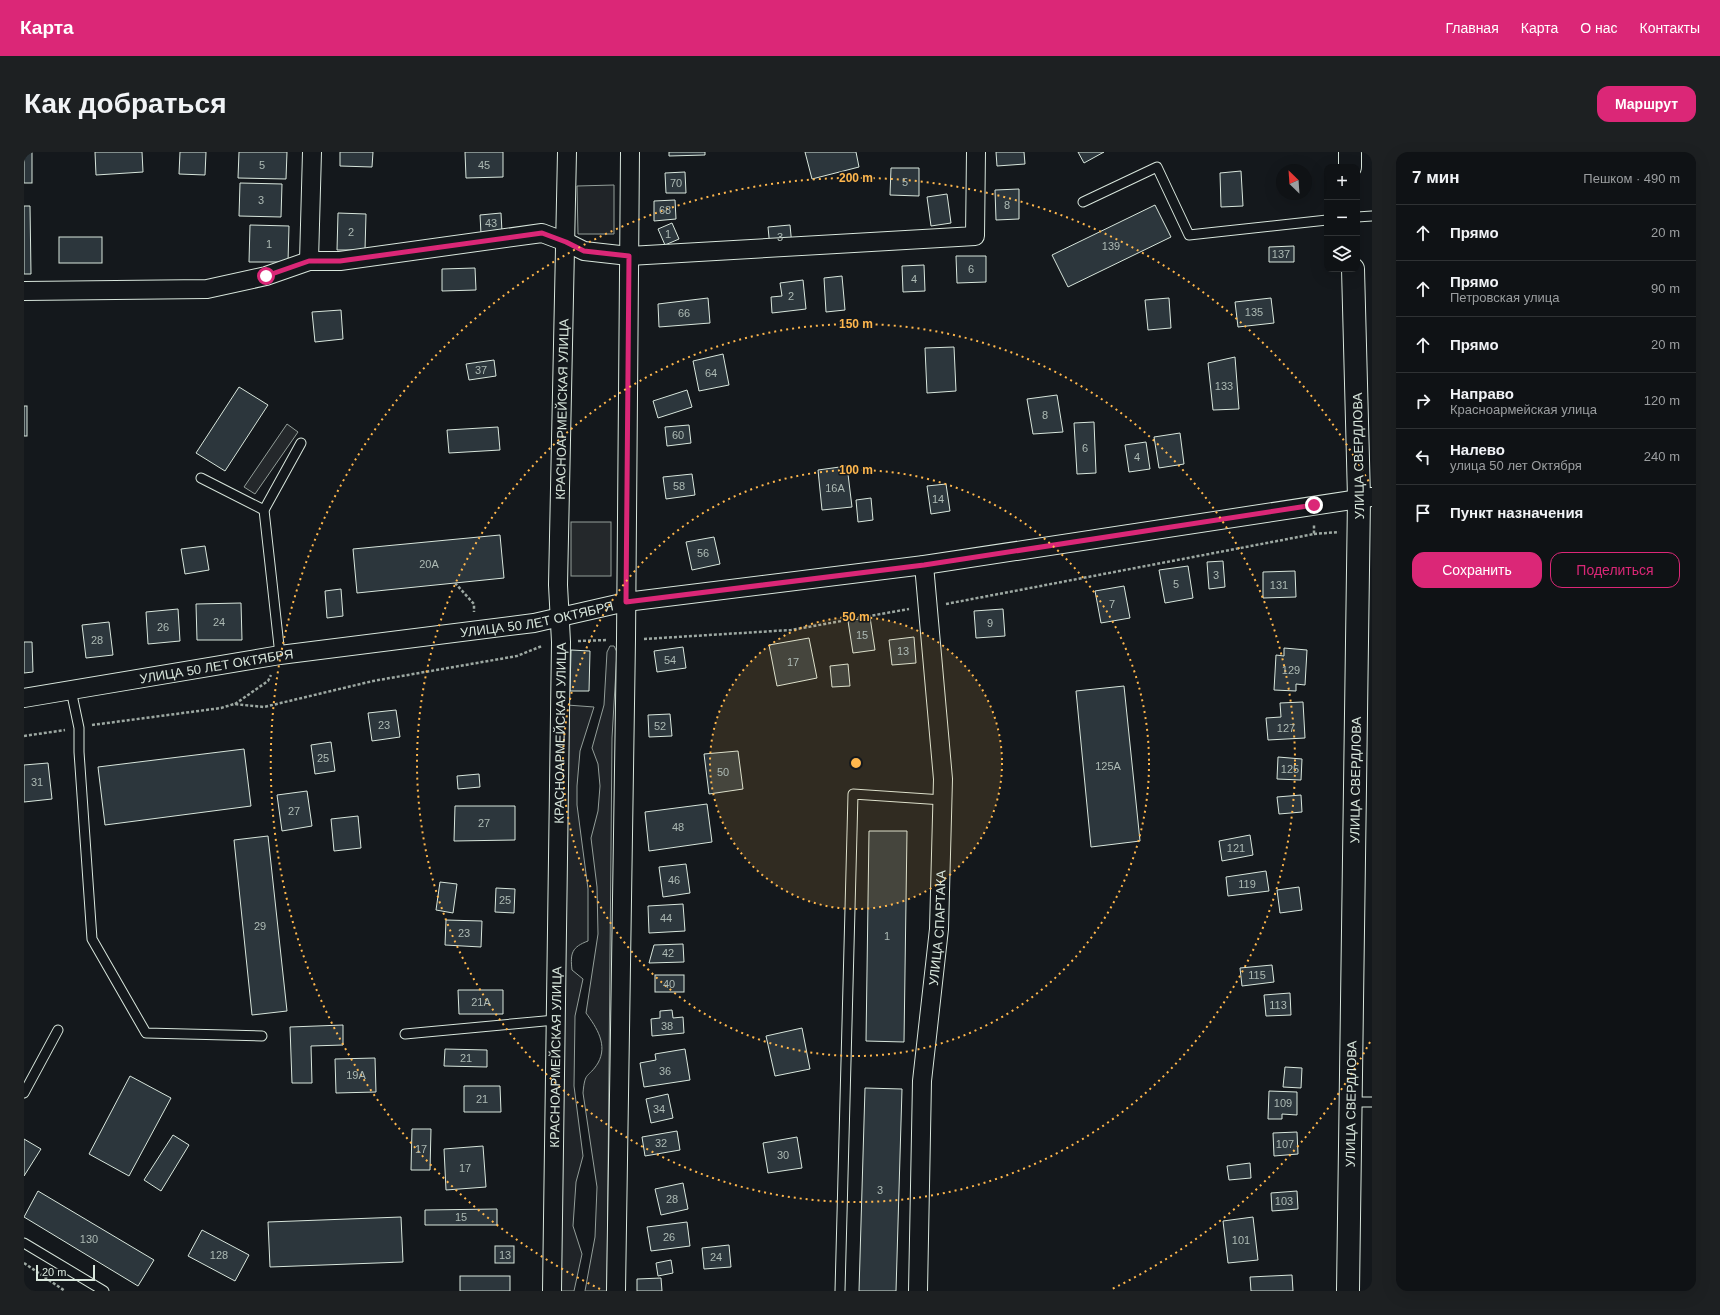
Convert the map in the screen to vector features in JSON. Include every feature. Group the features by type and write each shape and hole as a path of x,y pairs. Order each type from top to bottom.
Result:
{"main road":[{"path":"1350,152 1350,164"},
{"name":"УЛИЦА СВЕРДЛОВА","path":"1348,1291 1350,1102 1366,497 1353,272"}],"street":[{"path":"309,261 312,152"},
{"name":"КРАСНОАРМЕЙСКАЯ УЛИЦА","path":"552,1291 561,642 558,577 567,152"},
{"path":"616,1291 626,639 630,152"},
{"path":"24,291 207,290 266,276 309,261 340,261 542,233 584,251 629,256 975,236 976,152"},
{"name":"УЛИЦА 50 ЛЕТ ОКТЯБРЯ","path":"24,698 280,655 534,623 626,602 924,565 1366,497"},
{"name":"УЛИЦА СПАРТАКА","path":"918,1291 922,1081 939,929 943,800 943,779 924,565"}],"lane":[{"path":"1083,202 1157,167 1190,235 1324,220"},
{"path":"1360,217 1372,216"},
{"path":"280,655 264,510 301,443"},
{"path":"201,478 264,510"},
{"path":"71,690 79,728 79,752 92,939 146,1033 262,1036"},
{"path":"840,1291 853,794 943,800"},
{"path":"405,1034 555,1020"},
{"path":"24,1093 58,1030"},
{"path":"1350,1102 1372,1102"},
{"path":"24,1243 104,1291"}],"path":[{"path":"234,704 264,706 373,682 517,656 546,644 791,630 928,606 1314,534 1314,505"},
{"path":"455,583 474,604 476,630"},
{"path":"24,736 221,708 234,704 268,681 280,655"},
{"path":"24,1263 65,1291"}],"shaded area":[{"path":"614,185 614,234 578,234 577,186"},
{"path":"287,424 298,432 255,494 244,487"},
{"path":"571,522 611,522 611,576 571,576"},
{"path":"610,646 614,646 617,652 612,738 607,1291 585,1291 595,1237 597,1187 583,1093 586,1078 598,1063 602,1050 600,1037 586,1013 598,934 597,887 591,838 598,811 600,786 598,764 592,748 604,705 607,652"},
{"path":"567,705 594,707 580,751 577,786 577,805 588,889 588,941 575,948 571,959 572,970 583,979 575,1016 574,1086 583,1156 576,1182 573,1226 582,1254 574,1291 558,1291"}],"building":[{"path":"24,152 32,152 32,183 24,183"},
{"path":"95,152 142,152 143,172 96,175"},
{"path":"180,152 206,152 205,175 179,174"},
{"path":"239,152 287,152 286,179 238,178"},
{"path":"340,152 373,152 372,167 340,166"},
{"path":"465,152 503,152 503,177 466,178"},
{"path":"669,152 705,152 705,155 669,156"},
{"path":"805,152 856,152 859,167 812,179"},
{"path":"996,152 1024,152 1025,164 997,166"},
{"path":"1078,152 1104,152 1084,163"},
{"path":"891,168 919,168 919,196 890,195"},
{"path":"1241,171 1243,206 1221,207 1220,173"},
{"path":"685,172 686,193 666,193 665,173"},
{"path":"240,183 282,184 281,217 239,216"},
{"path":"1019,189 1019,219 996,220 995,190"},
{"path":"947,194 951,223 931,226 927,197"},
{"path":"675,200 676,219 654,221 654,201"},
{"path":"1155,205 1171,237 1068,287 1052,255"},
{"path":"24,206 30,206 31,274 24,274"},
{"path":"338,213 366,214 365,250 337,250"},
{"path":"501,213 502,232 481,234 480,215"},
{"path":"672,223 679,239 665,245 658,229"},
{"path":"250,225 289,226 288,262 249,262"},
{"path":"790,225 792,246 770,248 768,227"},
{"path":"59,237 102,237 102,263 59,263"},
{"path":"1294,246 1294,262 1269,262 1269,247"},
{"path":"956,256 986,256 986,282 957,283"},
{"path":"924,265 925,291 903,292 902,266"},
{"path":"475,268 476,290 442,291 442,269"},
{"path":"842,276 845,310 826,312 824,278"},
{"path":"803,280 806,309 772,313 771,297 782,296 780,283"},
{"path":"708,298 710,323 659,327 658,304"},
{"path":"1169,298 1171,328 1148,330 1145,300"},
{"path":"1271,298 1274,323 1238,327 1235,302"},
{"path":"341,310 343,339 315,342 312,312"},
{"path":"954,347 956,391 927,393 925,348"},
{"path":"723,354 729,385 699,391 693,361"},
{"path":"1235,357 1239,409 1213,410 1208,363"},
{"path":"494,360 496,376 469,380 466,364"},
{"path":"239,387 268,405 225,471 196,453"},
{"path":"687,390 692,407 658,418 653,401"},
{"path":"1057,395 1063,432 1033,434 1027,399"},
{"path":"24,406 27,406 27,436 24,436"},
{"path":"1094,422 1096,473 1077,474 1074,423"},
{"path":"689,425 691,443 667,446 665,427"},
{"path":"498,427 500,450 449,453 447,430"},
{"path":"1180,433 1184,464 1159,468 1154,437"},
{"path":"1146,442 1150,469 1129,472 1125,445"},
{"path":"847,466 852,507 822,510 818,470"},
{"path":"692,474 695,495 666,499 663,477"},
{"path":"946,484 950,511 931,514 927,486"},
{"path":"871,498 873,520 858,522 856,500"},
{"path":"500,535 504,578 357,593 353,549"},
{"path":"714,537 720,564 692,570 686,542"},
{"path":"205,546 209,570 185,574 181,549"},
{"path":"1223,561 1225,587 1209,589 1207,562"},
{"path":"1188,566 1193,598 1165,603 1159,570"},
{"path":"1295,571 1296,597 1263,598 1263,572"},
{"path":"1124,586 1130,618 1101,623 1095,591"},
{"path":"341,589 343,616 327,618 325,591"},
{"path":"241,603 242,640 197,640 196,604"},
{"path":"178,609 180,641 148,644 146,612"},
{"path":"1003,609 1005,636 976,638 974,611"},
{"path":"870,617 875,650 853,653 848,621"},
{"path":"109,622 113,655 86,658 82,625"},
{"path":"914,637 916,663 892,665 889,640"},
{"path":"809,638 817,678 777,686 769,645"},
{"path":"24,642 32,642 33,672 24,673"},
{"path":"683,647 686,668 657,672 654,651"},
{"path":"1284,648 1307,650 1305,685 1296,684 1296,691 1274,690 1276,655 1284,656"},
{"path":"571,650 590,651 589,691 570,691"},
{"path":"848,664 850,686 832,687 830,666"},
{"path":"1124,686 1140,841 1091,847 1076,691"},
{"path":"1303,702 1305,738 1268,740 1266,718 1281,717 1280,703"},
{"path":"396,710 400,737 372,741 368,713"},
{"path":"670,714 672,736 649,737 648,715"},
{"path":"331,742 335,771 315,774 311,745"},
{"path":"244,749 251,806 105,825 98,767"},
{"path":"738,751 743,789 709,794 704,754"},
{"path":"1278,757 1302,759 1301,780 1277,779"},
{"path":"48,763 52,799 24,802 24,765"},
{"path":"479,774 480,787 458,789 457,776"},
{"path":"307,791 312,826 282,831 277,795"},
{"path":"1301,795 1302,812 1279,814 1277,797"},
{"path":"707,804 712,842 649,851 645,812"},
{"path":"455,806 515,806 515,840 454,841"},
{"path":"358,816 361,848 334,851 331,819"},
{"path":"869,831 907,831 904,1042 866,1041"},
{"path":"1250,835 1253,855 1222,861 1219,841"},
{"path":"268,836 287,1011 252,1015 234,840"},
{"path":"686,864 690,893 663,897 659,867"},
{"path":"1266,871 1269,891 1228,896 1226,877"},
{"path":"440,882 457,884 453,913 436,910"},
{"path":"1299,887 1302,910 1280,913 1277,890"},
{"path":"496,888 515,889 514,913 495,912"},
{"path":"683,904 685,931 649,933 648,906"},
{"path":"446,920 482,921 481,947 445,945"},
{"path":"683,944 684,962 649,963 654,945"},
{"path":"1272,965 1274,982 1242,986 1240,968"},
{"path":"655,975 684,975 684,992 655,992"},
{"path":"458,990 503,990 503,1014 459,1014"},
{"path":"1290,993 1291,1015 1266,1016 1264,995"},
{"path":"672,1010 673,1018 683,1017 684,1033 652,1036 651,1019 660,1018 660,1011"},
{"path":"343,1025 343,1045 311,1046 312,1083 292,1083 290,1027"},
{"path":"802,1028 810,1069 775,1076 766,1036"},
{"path":"445,1049 487,1050 487,1067 444,1066"},
{"path":"685,1049 690,1080 644,1087 640,1063 656,1060 655,1054"},
{"path":"375,1058 376,1092 336,1093 335,1059"},
{"path":"1285,1067 1302,1068 1301,1088 1283,1087"},
{"path":"130,1076 171,1098 129,1176 89,1154"},
{"path":"464,1086 500,1086 501,1112 464,1112"},
{"path":"865,1088 902,1089 896,1291 859,1291"},
{"path":"1269,1091 1297,1092 1297,1115 1282,1114 1282,1119 1268,1119"},
{"path":"668,1094 673,1118 651,1123 646,1099"},
{"path":"412,1129 431,1129 430,1170 411,1170"},
{"path":"677,1131 680,1150 645,1156 642,1137"},
{"path":"1297,1132 1298,1154 1274,1156 1273,1133"},
{"path":"173,1135 189,1145 161,1191 144,1180"},
{"path":"797,1137 802,1168 768,1173 763,1143"},
{"path":"24,1139 41,1149 24,1176"},
{"path":"483,1146 486,1187 446,1190 444,1149"},
{"path":"1250,1163 1251,1178 1229,1180 1227,1166"},
{"path":"683,1183 688,1209 661,1215 655,1189"},
{"path":"38,1191 154,1260 138,1286 24,1217"},
{"path":"1297,1191 1298,1209 1272,1211 1271,1193"},
{"path":"497,1209 497,1225 425,1225 425,1210"},
{"path":"401,1217 403,1262 270,1267 268,1222"},
{"path":"1253,1217 1258,1260 1228,1263 1223,1221"},
{"path":"687,1222 690,1246 651,1251 647,1227"},
{"path":"202,1230 249,1255 235,1281 188,1256"},
{"path":"729,1245 731,1267 704,1269 702,1248"},
{"path":"495,1246 514,1246 514,1263 495,1263"},
{"path":"671,1260 673,1273 658,1276 656,1263"},
{"path":"1292,1275 1293,1291 1251,1291 1250,1277"},
{"path":"460,1276 510,1276 510,1291 460,1291"},
{"path":"661,1278 662,1291 637,1291 637,1279"}],"route":[{"path":"266,276 309,261 340,261 542,233 584,251 629,256 626,602 924,565 1314,505"}]}
